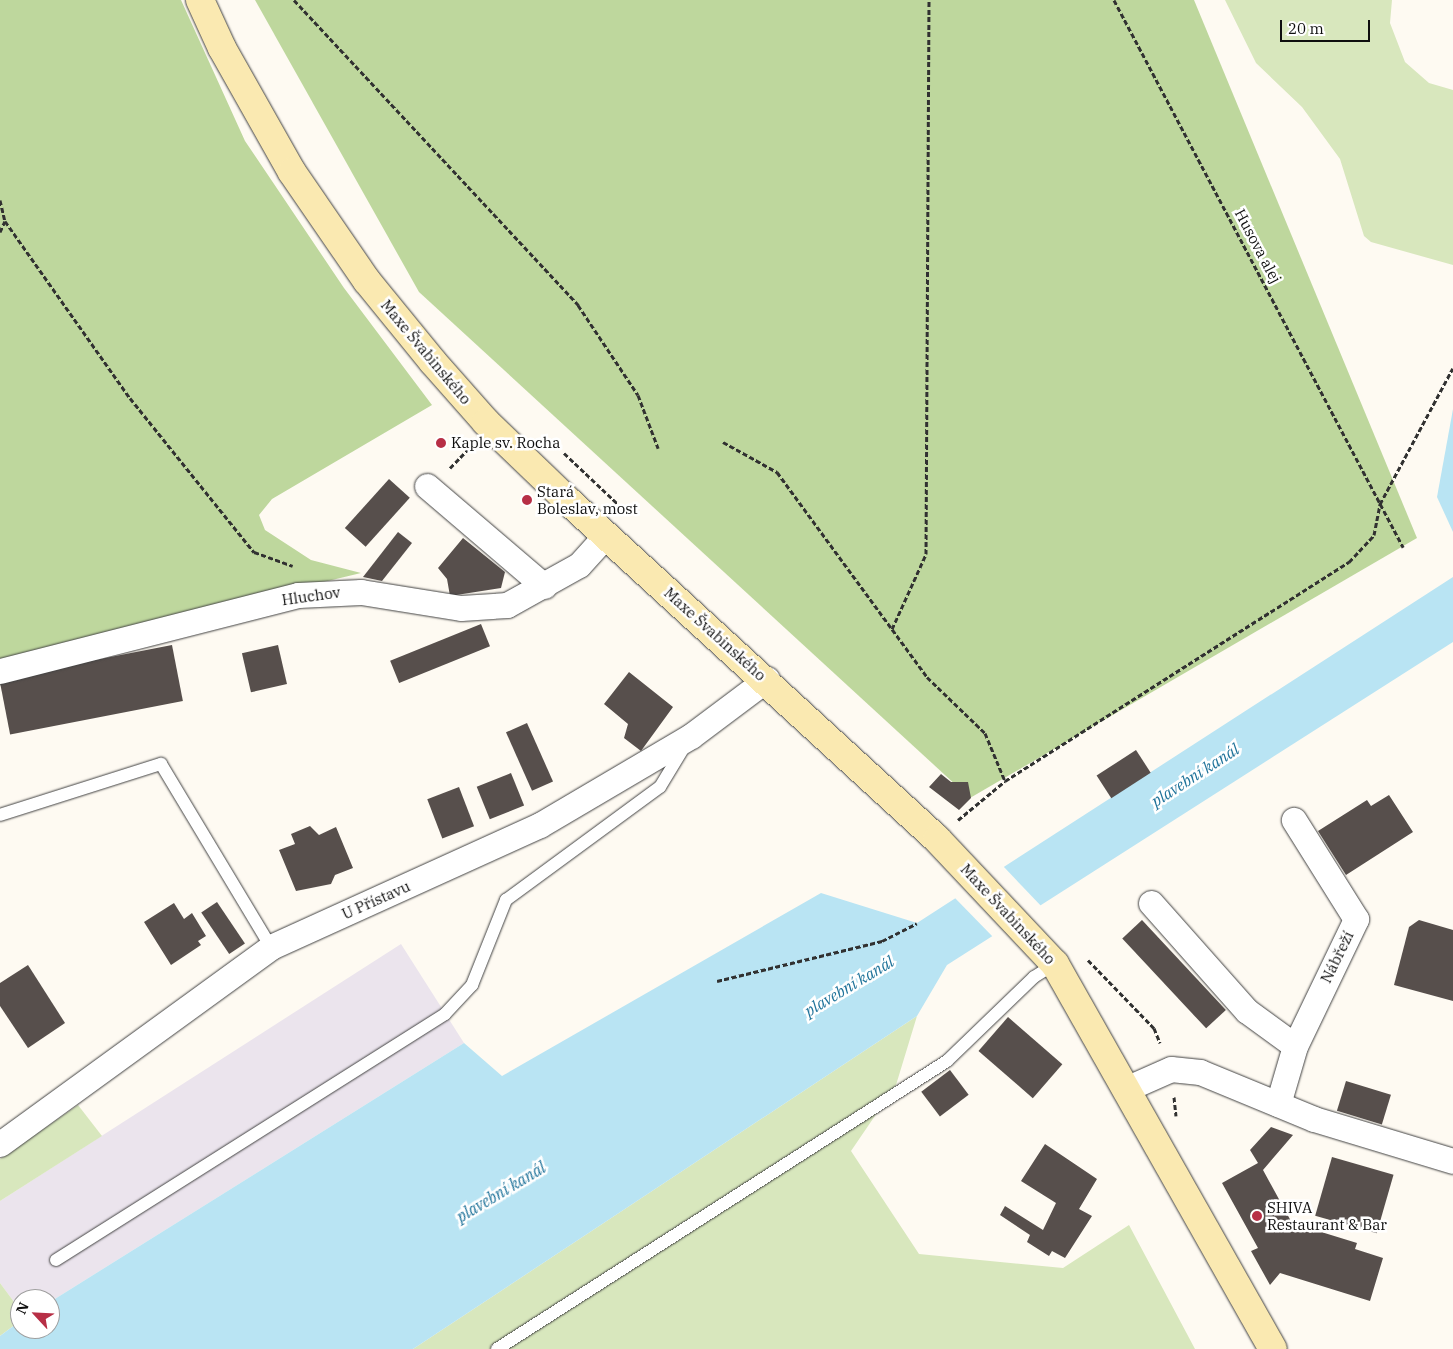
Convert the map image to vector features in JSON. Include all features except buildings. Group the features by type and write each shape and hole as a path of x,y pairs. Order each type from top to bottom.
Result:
{"main road":[{"name":"Maxe Švabinského","path":"200,0 292,172 367,281 486,422 605,536 766,680 948,850 1047,954 1128,1088 1272,1349"}],"street":[{"path":"427,486 544,586"},
{"name":"Hluchov","path":"0,671 298,595 361,592 461,608 507,605 580,565 605,536"},
{"name":"U Přístavu","path":"0,1144 271,947 540,825 691,736 766,680"},
{"name":"Nábřeží","path":"1278,1104 1295,1046 1356,919 1294,820"},
{"path":"1151,903 1247,1011 1295,1046"},
{"path":"1128,1088 1182,1069 1314,1119 1453,1161"}],"lane":[{"path":"56,1260 445,1014 472,985 506,900 660,788 691,736"},
{"path":"0,815 161,764 271,947"},
{"path":"497,1349 948,1061 1034,978 1047,954"}],"path":[{"path":"294,0 578,305 638,395 658,448"},
{"path":"892,629 926,554 929,0"},
{"name":"Husova alej","path":"1114,0 1403,547"},
{"path":"0,200 5,221 89,344 254,552 298,568"},
{"path":"0,232 5,221"},
{"path":"948,815 956,822 978,800 1005,780 1349,562 1374,535 1380,504 1453,368"},
{"path":"458,462 476,439"},
{"path":"723,442 777,472 927,677 985,733 1005,780"},
{"path":"557,447 627,512"},
{"path":"717,981 882,940 917,923"}],"shaded area":[{"path":"401,944 464,1043 60,1296 60,1289 10,1289 10,1296 0,1283 0,1201"}],"green space":[{"path":"0,0 181,0 245,141 344,288 432,405 272,499 259,515 265,530 311,560 361,573 0,660"},
{"path":"255,0 1194,0 1417,538 970,798 419,292"},
{"path":"1225,0 1392,0 1390,23 1405,62 1429,83 1453,90 1453,265 1371,242 1364,236 1340,159 1302,107 1256,63"},
{"path":"917,1016 896,1085 851,1151 919,1254 1063,1268 1129,1225 1195,1349 413,1349"},
{"path":"78,1105 102,1136 0,1201 0,1159"},
{"path":"0,1283 10,1296 10,1328 0,1336"}],"water":[{"path":"1453,409 1453,532 1437,497"},
{"name":"plavební kanál","path":"1453,577 1453,642 947,965 917,1016 413,1349 0,1349 0,1336 10,1328 10,1339 60,1339 60,1296 464,1043 502,1076 821,893 917,923"}],"pier":[{"path":"1003,866 1043,908 994,938 954,897"}],"place":[{"name":"Kaple sv. Rocha","path":"441,443"},
{"name":"Stará Boleslav, most","path":"527,500"},
{"name":"SHIVA Restaurant & Bar","path":"1257,1216"}]}
